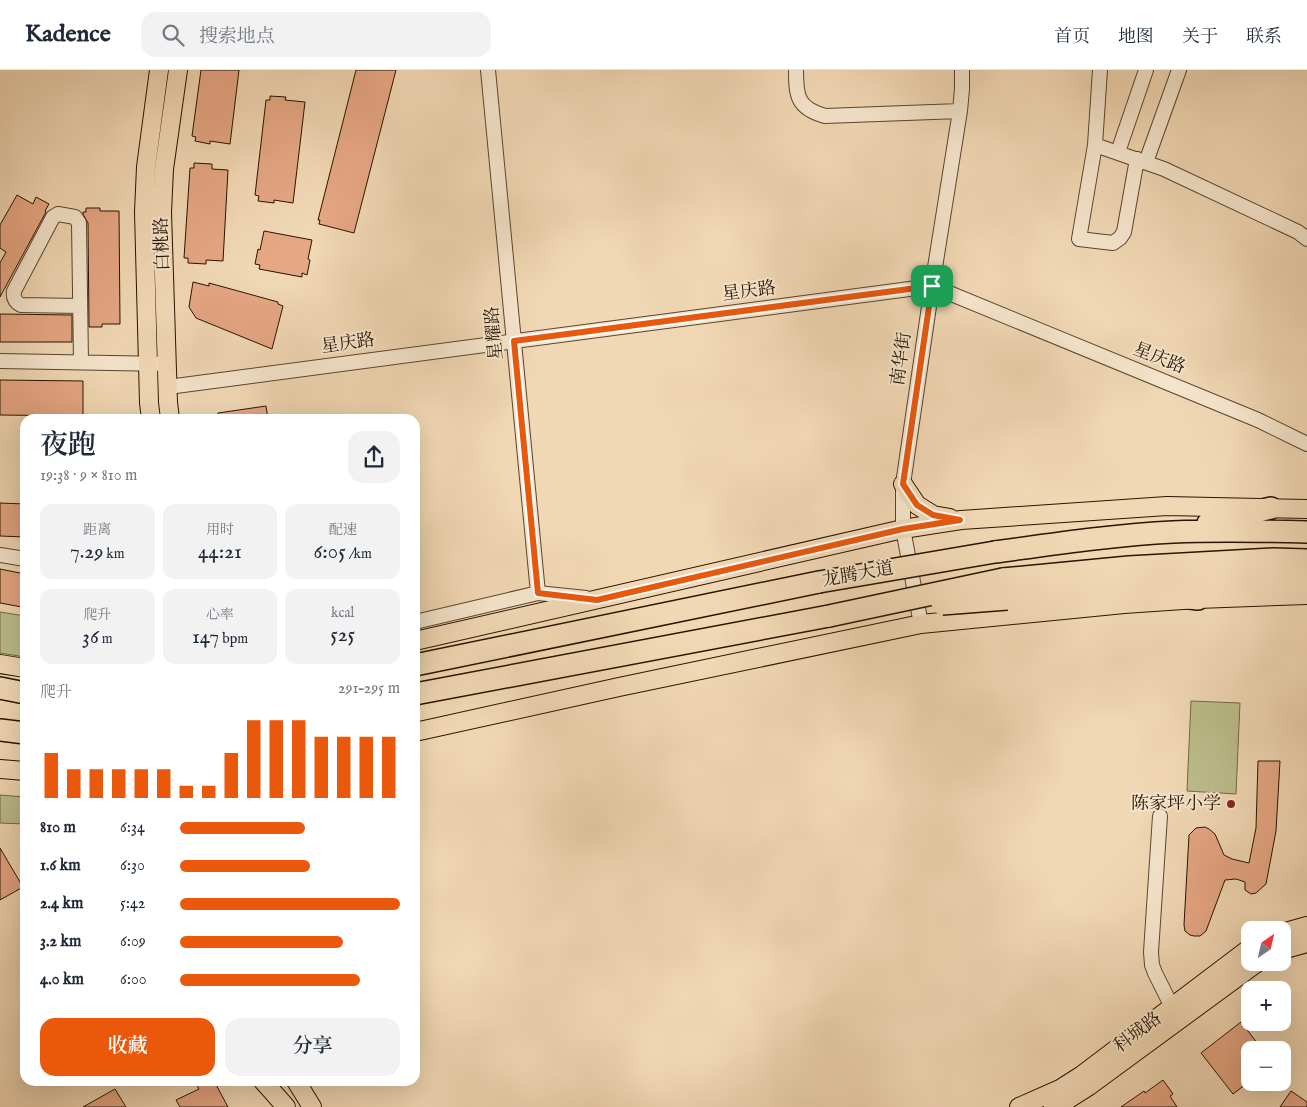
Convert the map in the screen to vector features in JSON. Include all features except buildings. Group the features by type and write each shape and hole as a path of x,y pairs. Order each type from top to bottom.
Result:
{"highway":[{"path":"1174,532 1270,508"},
{"name":"龙腾大道","path":"420,664 819,582 995,552 1127,535 1174,532 1307,532"},
{"path":"1005,589 1138,567 1273,559 1307,560"},
{"path":"1005,589 1127,588 1200,590 1307,579"},
{"name":"龙腾大道","path":"420,693 859,610 1005,589"},
{"path":"0,688 20,693"},
{"path":"0,698 20,700"},
{"path":"0,730 20,732"},
{"path":"0,737 20,738"}],"main road":[{"name":"白桃路","path":"149,413 144,212 146,167 159,70"},
{"name":"白桃路","path":"169,402 162,212 164,169 178,70"},
{"path":"903,484 917,505 933,515 960,520"},
{"path":"420,640 903,529 960,520 1167,506 1307,509"},
{"path":"420,731 921,624 1124,604 1200,590 1307,595"},
{"path":"0,664 20,667"},
{"path":"0,769 20,771"},
{"path":"1291,930 1307,926"},
{"path":"1291,947 1307,943"},
{"name":"科城路","path":"1019,1107 1060,1089 1082,1075 1241,955"},
{"name":"科城路","path":"1052,1107 1073,1102 1089,1086 1246,971"},
{"path":"267,1086 286,1107"},
{"path":"279,1086 291,1107"},
{"path":"299,1086 314,1107"},
{"path":"306,1086 314,1107"}],"street":[{"name":"星耀路","path":"488,70 538,593"},
{"path":"796,70 796,88 802,103 807,109 825,116 960,110"},
{"name":"南华街","path":"921,624 903,529 903,484 960,110 962,70"},
{"path":"1100,70 1095,144 1079,239 1113,243 1124,232 1142,161 1179,70"},
{"path":"1118,152 1146,70"},
{"path":"1095,144 1164,168 1298,232 1307,239"},
{"path":"80,306 21,305 13,297 14,291 53,217 58,214 74,217 78,223 80,306 81,362"},
{"name":"星庆路","path":"169,402 514,341 932,286 1258,420 1307,444"},
{"path":"0,361 167,364"},
{"path":"169,402 173,414"},
{"path":"0,555 20,558"},
{"path":"420,621 538,593 597,600"},
{"path":"1160,816 1151,952 1155,973 1172,1007"}],"green space":[{"path":"0,612 20,615 20,656 0,653"},
{"path":"1191,701 1240,703 1236,794 1187,791"},
{"path":"0,795 20,797 20,824 0,823"}],"place":[{"name":"陈家坪小学","path":"1231,804"}],"route":[{"path":"932,286 903,484 917,505 933,515 960,520 903,529 597,600 538,593 514,341 932,286"}]}
